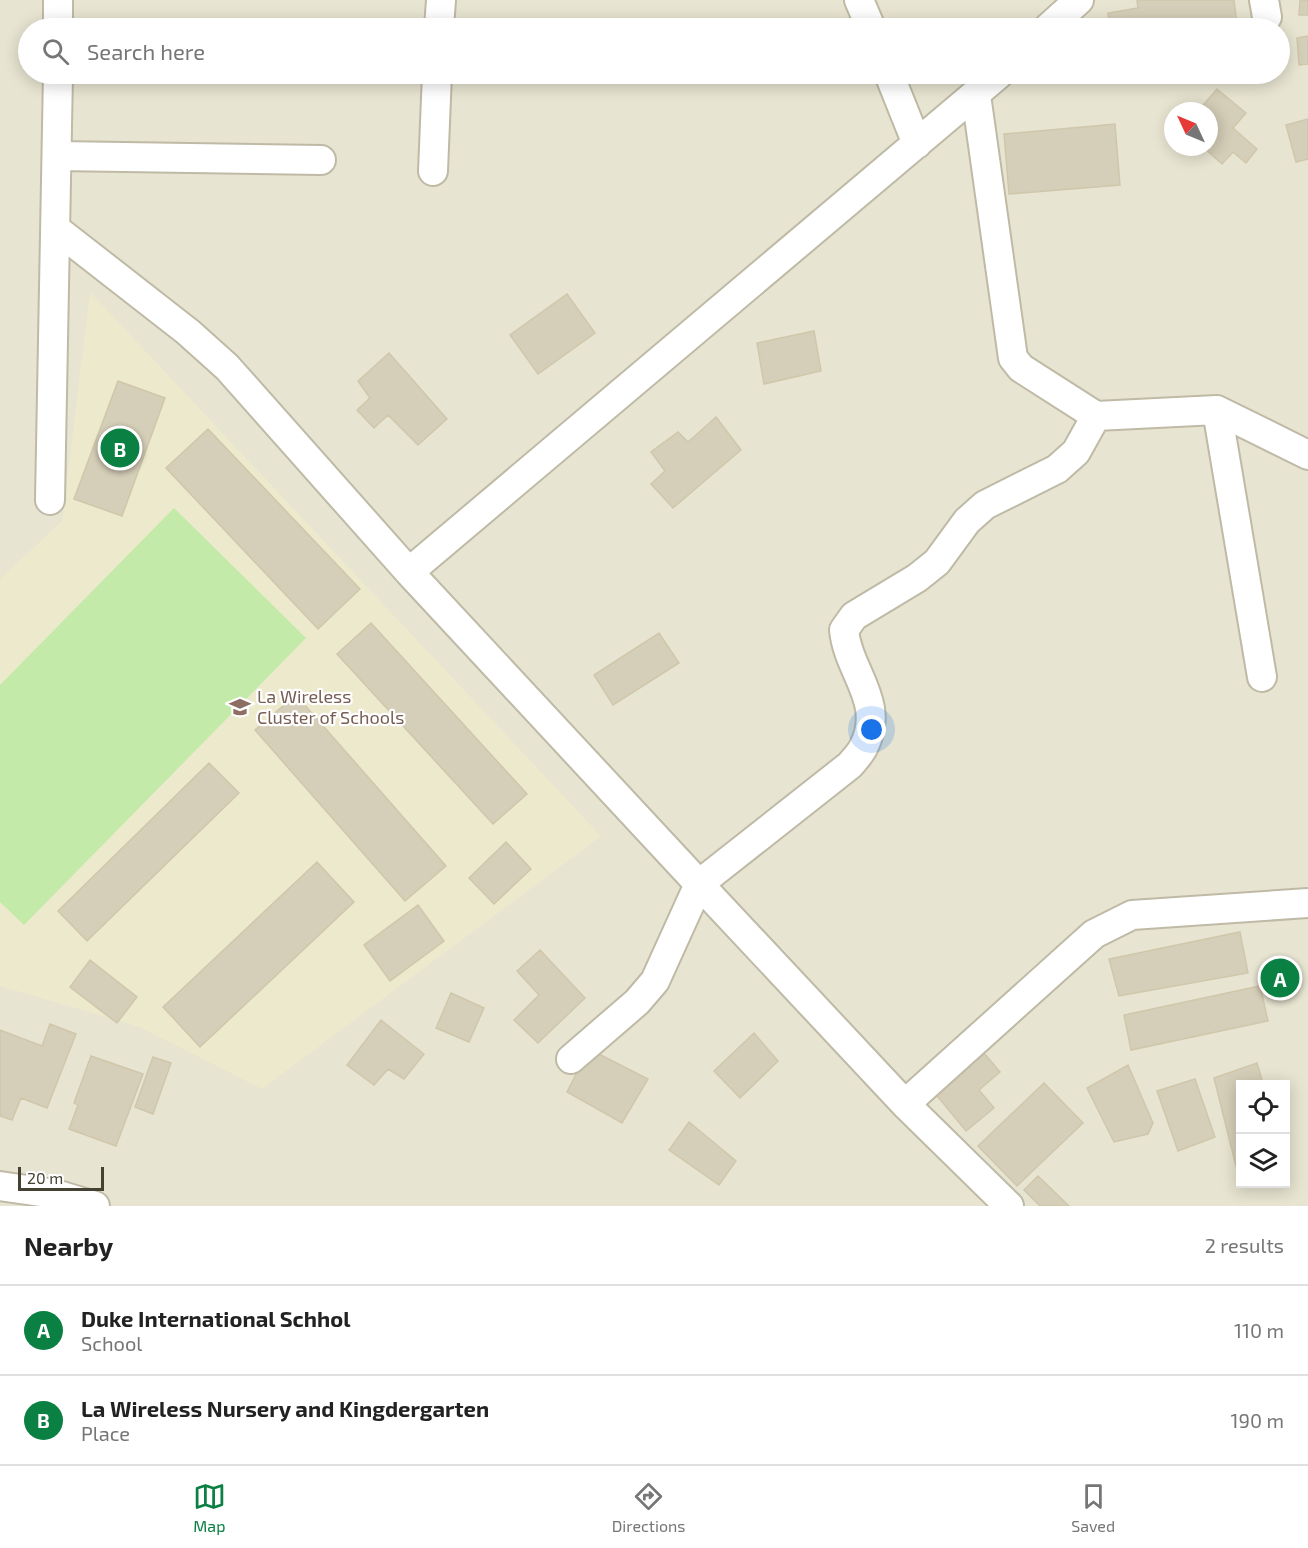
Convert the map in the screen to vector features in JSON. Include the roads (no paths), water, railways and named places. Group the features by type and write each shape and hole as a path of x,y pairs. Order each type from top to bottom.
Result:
{"street":[{"path":"58,0 58,18"},
{"path":"440,18 441,0"},
{"path":"859,0 867,18"},
{"path":"1059,18 1079,0"},
{"path":"51,500 58,84"},
{"path":"433,171 437,84"},
{"path":"893,84 917,144"},
{"path":"409,572 988,84"},
{"path":"976,95 1013,358 1021,368 1096,416 1217,410 1308,455"},
{"path":"57,156 321,160"},
{"path":"56,229 188,332 227,367 409,572 699,884 905,1104 1009,1206"},
{"path":"1217,410 1262,677"},
{"path":"571,1059 637,1002 655,981 699,884 850,765 864,747 871,727 870,698 846,647 844,630 854,616 917,578 937,562 967,521 985,505 1057,469 1076,452 1096,416"},
{"path":"905,1104 1094,934 1132,915 1308,903"},
{"path":"0,1186 30,1206"},
{"path":"0,1186 55,1194 95,1206"}],"place":[{"name":"La Wireless Nursery and Kingdergarten","path":"120,448"},
{"name":"La Wireless Cluster of Schools","path":"240,707"},
{"name":"Duke International Schhol","path":"1280,978"}]}
